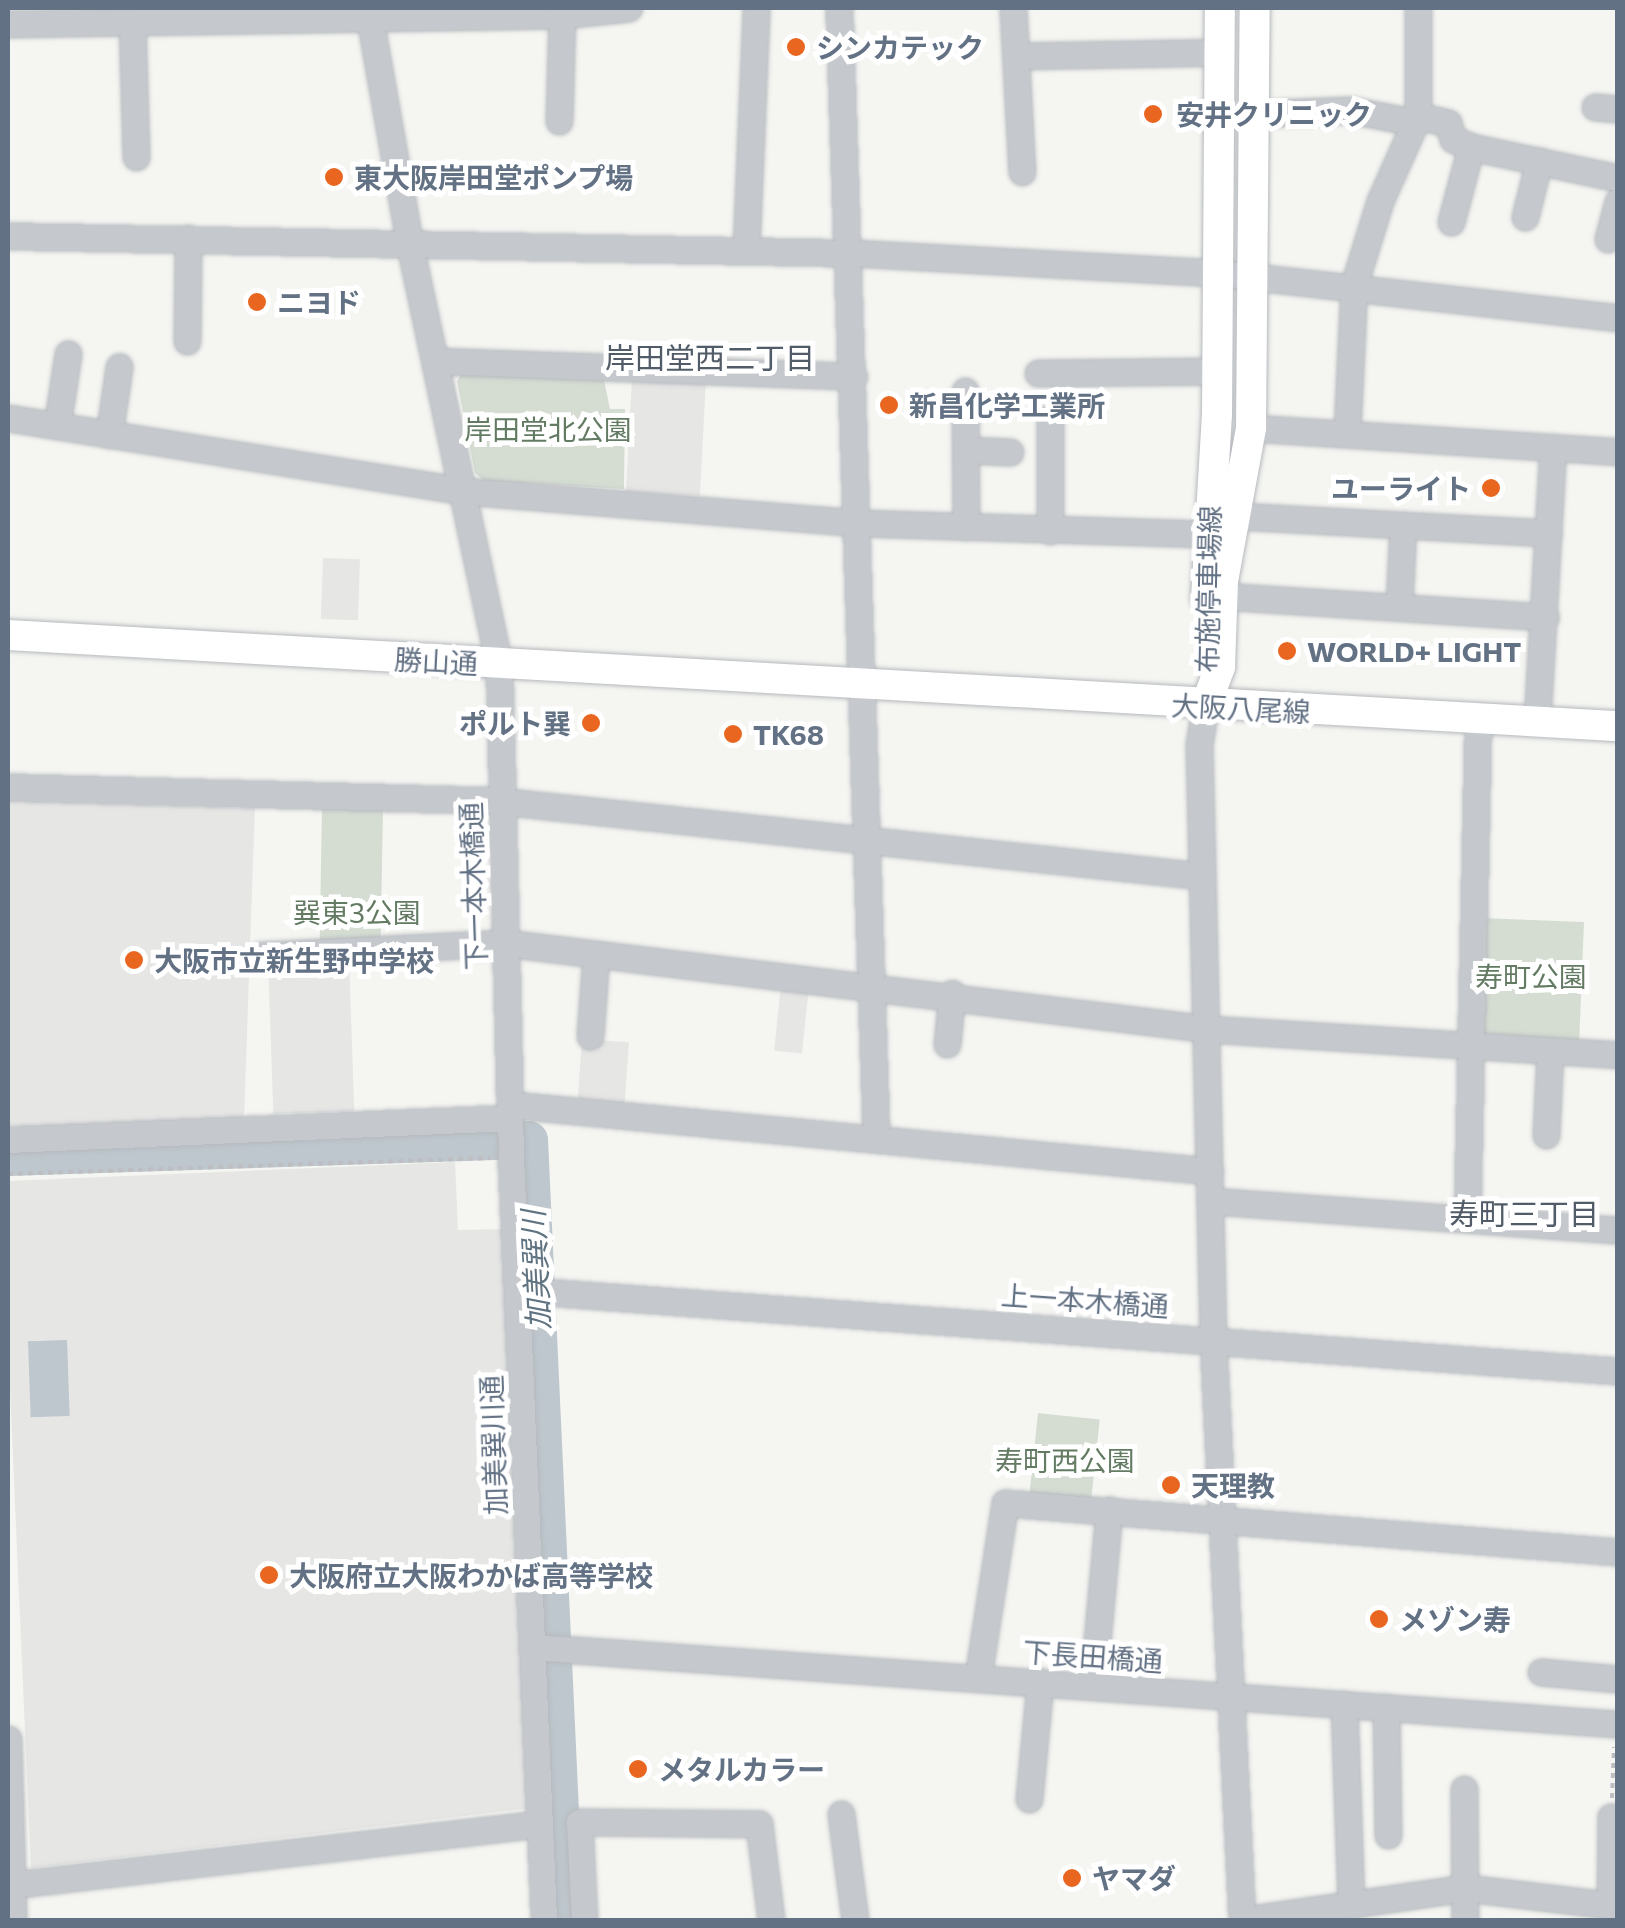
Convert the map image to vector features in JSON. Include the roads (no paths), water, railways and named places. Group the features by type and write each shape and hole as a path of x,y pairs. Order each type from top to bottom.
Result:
{"main road":[{"name":"布施停車場線","path":"1205,707 1206,534 1218,371 1220,8"},
{"name":"布施停車場線","path":"1205,707 1220,666 1222,596 1251,428 1255,8"},
{"name":"勝山通","path":"8,634 864,686"},
{"name":"大阪八尾線","path":"864,686 1618,726"}],"street":[{"path":"8,24 62,14 132,21 496,12 562,16 616,8"},
{"path":"746,250 756,8"},
{"path":"840,8 876,1138"},
{"path":"1013,8 1022,172"},
{"path":"1347,432 1354,284 1416,119 1418,8"},
{"name":"下一本木橋通","path":"376,15 409,241 500,664 498,801 511,1131"},
{"path":"559,121 562,16"},
{"path":"132,21 136,157"},
{"path":"1018,56 1220,52"},
{"path":"1274,113 1350,110 1448,122 1453,139 1471,146 1618,178"},
{"path":"1451,222 1471,146"},
{"path":"1526,217 1539,161"},
{"path":"1608,239 1618,202"},
{"path":"8,236 409,241 850,253 1354,284 1618,318"},
{"path":"187,340 188,238"},
{"path":"57,426 68,354"},
{"path":"435,362 854,376"},
{"path":"109,434 118,367"},
{"path":"1038,372 1218,371"},
{"path":"965,391 966,528"},
{"path":"8,418 464,491 859,524 1206,534"},
{"path":"1050,418 1050,531"},
{"path":"1251,428 1618,452"},
{"path":"1538,722 1553,447"},
{"path":"966,450 1010,452"},
{"path":"1236,516 1549,533"},
{"path":"1399,607 1403,526"},
{"path":"1222,596 1545,617"},
{"path":"1205,707 1202,876 1214,1340 1243,1920 1466,1888 1614,1906 1614,1817"},
{"path":"1467,1219 1478,719"},
{"path":"8,787 498,801 1202,876"},
{"path":"262,955 505,944 952,993 1208,1030 1618,1056"},
{"path":"590,1036 596,954"},
{"path":"947,1044 952,993"},
{"path":"1546,1135 1550,1051"},
{"path":"8,1140 511,1131 876,1138 1210,1170"},
{"name":"加美巽川通","path":"511,1131 530,1292 546,1647 539,1824 544,1920"},
{"path":"1210,1201 1618,1230"},
{"name":"上一本木橋通","path":"530,1292 1618,1371"},
{"path":"978,1678 1004,1503 1618,1552"},
{"path":"1092,1686 1109,1510"},
{"name":"下長田橋通","path":"546,1647 1616,1724"},
{"path":"1541,1672 1618,1679"},
{"path":"1030,1800 1040,1682"},
{"path":"1616,1724 1618,1690"},
{"path":"1344,1704 1350,1905"},
{"path":"1386,1708 1388,1836"},
{"path":"8,1738 13,1920"},
{"path":"1464,1789 1464,1920"},
{"path":"841,1814 855,1920"},
{"path":"584,1920 579,1822 758,1824 771,1920"},
{"path":"12,1885 539,1824"}],"waterway":[{"name":"加美巽川","path":"8,1157 529,1140 565,1920"}],"place":[{"name":"シンカテック","path":"796,47"},
{"name":"安井クリニック","path":"1153,114"},
{"name":"東大阪岸田堂ポンプ場","path":"334,177"},
{"name":"ニヨド","path":"257,302"},
{"name":"新昌化学工業所","path":"889,405"},
{"name":"ユーライト","path":"1491,488"},
{"name":"WORLD+ LIGHT","path":"1287,651"},
{"name":"ポルト巽","path":"591,723"},
{"name":"TK68","path":"733,734"},
{"name":"大阪市立新生野中学校","path":"134,960"},
{"name":"天理教","path":"1171,1485"},
{"name":"大阪府立大阪わかば高等学校","path":"269,1575"},
{"name":"メゾン寿","path":"1379,1619"},
{"name":"メタルカラー","path":"638,1769"},
{"name":"ヤマダ","path":"1072,1878"}],"district":[{"name":"岸田堂西二丁目","path":"710,357"},
{"name":"寿町三丁目","path":"1524,1213"}],"park label":[{"name":"岸田堂北公園","path":"548,429"},
{"name":"巽東3公園","path":"357,912"},
{"name":"寿町公園","path":"1531,976"},
{"name":"寿町西公園","path":"1065,1460"}]}
